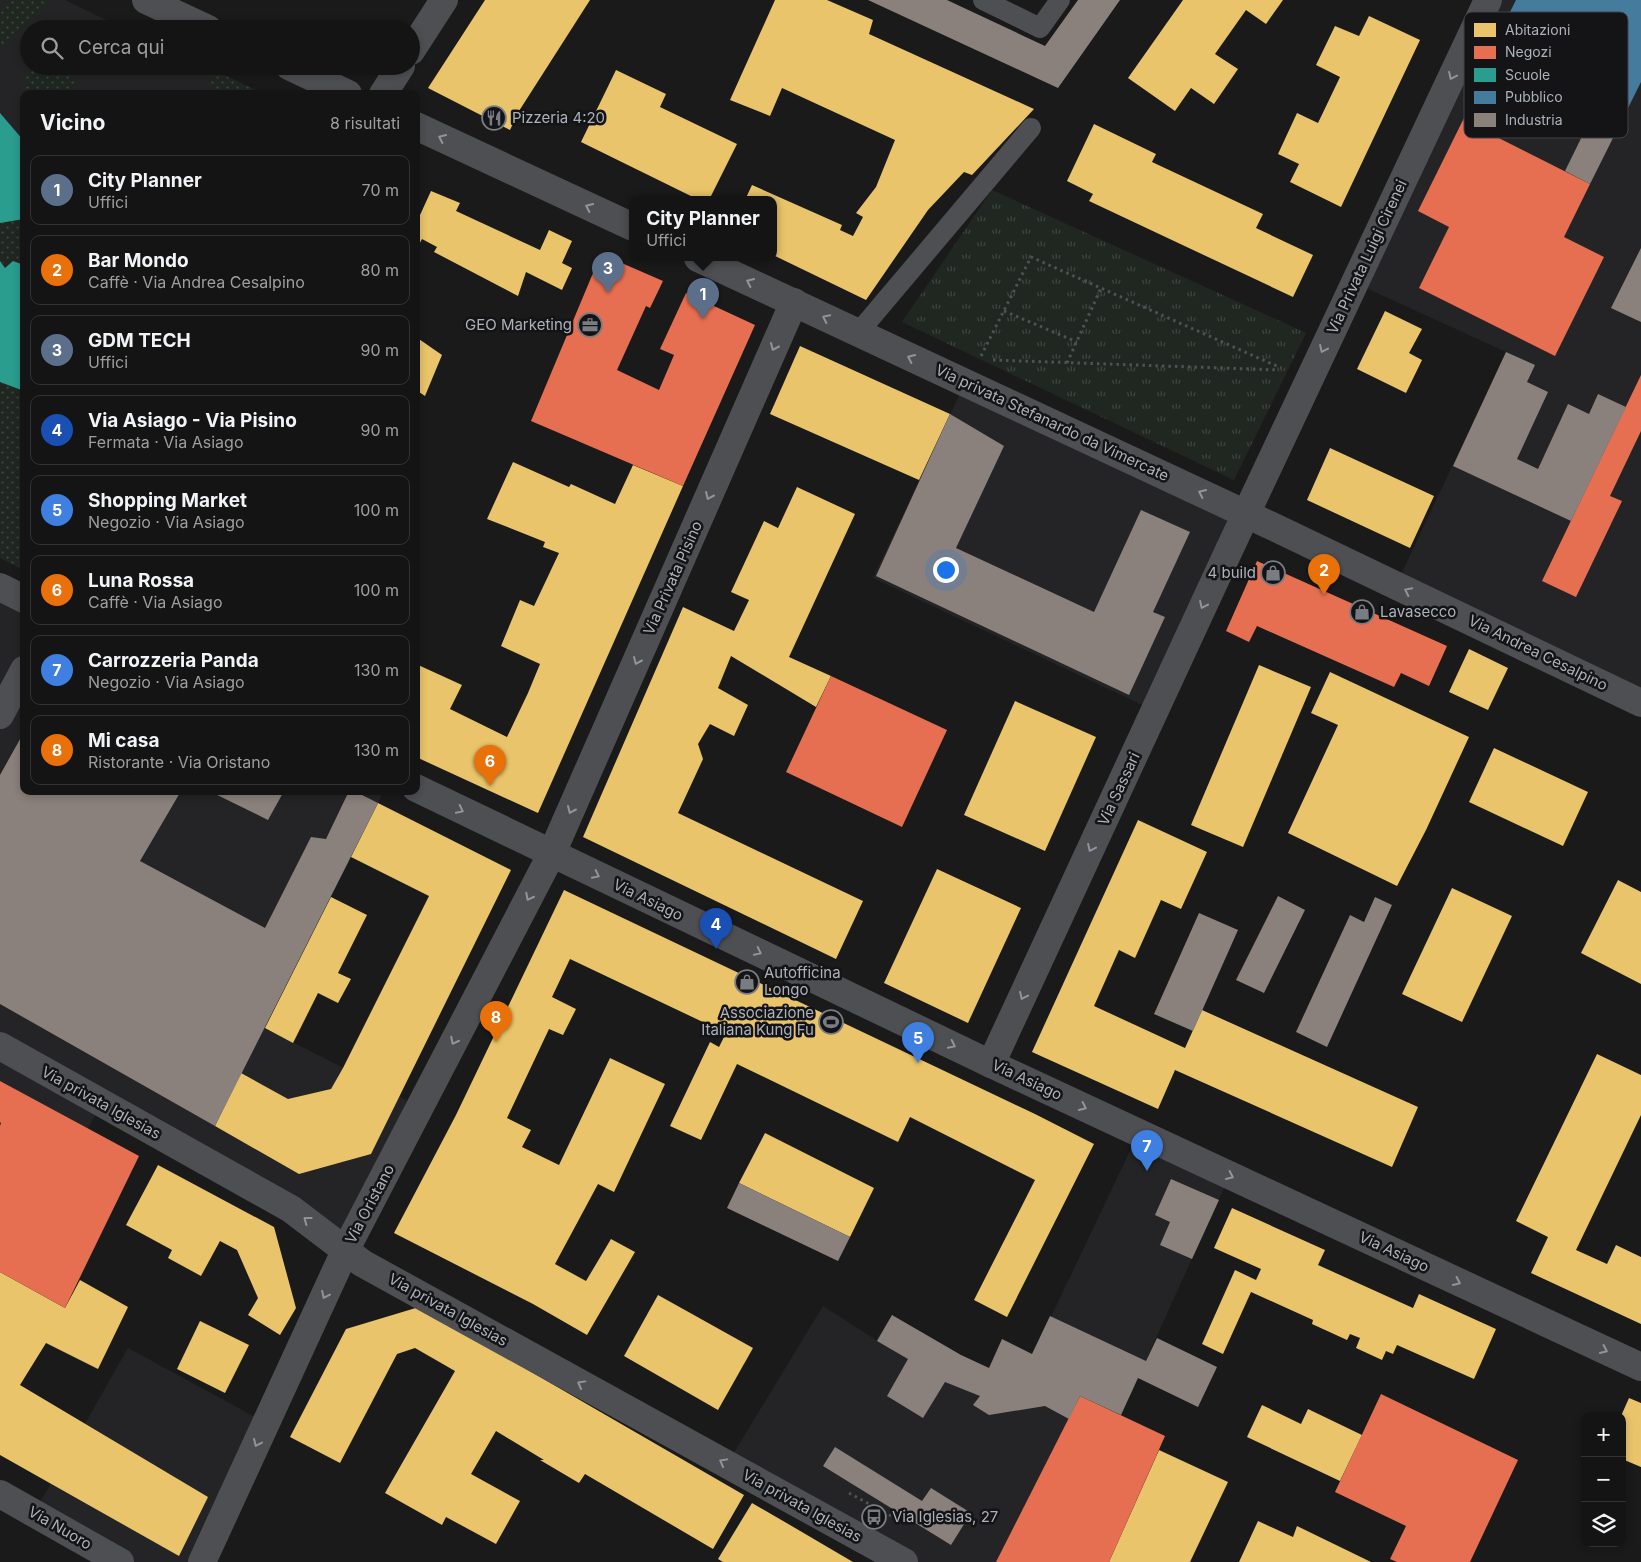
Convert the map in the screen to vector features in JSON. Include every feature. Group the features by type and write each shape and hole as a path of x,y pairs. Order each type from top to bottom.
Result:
{"street":[{"path":"146,0 189,20"},
{"path":"420,37 444,0"},
{"name":"Via Privata Luigi Cirenei","path":"1482,12 1488,0"},
{"name":"Via Privata Luigi Cirenei","path":"1246,514 1464,51"},
{"path":"308,75 340,90"},
{"path":"386,90 395,75"},
{"path":"420,128 629,225"},
{"name":"Via privata Stefanardo da Vimercate","path":"705,261 1246,514"},
{"name":"Via Privata Pisino","path":"552,853 794,302"},
{"name":"Via Andrea Cesalpino","path":"1246,514 1641,703"},
{"name":"Via Sassari","path":"991,1064 1246,514"},
{"path":"0,587 20,596"},
{"path":"0,714 20,677"},
{"name":"Via Asiago","path":"420,790 991,1064 1641,1367"},
{"name":"Via Oristano","path":"202,1562 345,1251 552,853"},
{"name":"Via privata Iglesias","path":"0,1046 284,1205 362,1263 904,1562"},
{"name":"Via Nuoro","path":"0,1494 120,1562"}],"lane":[{"path":"983,0 1040,28 1060,0"},
{"path":"858,334 1031,128"}],"path":[{"path":"1031,257 1288,371 979,360 1004,311 1031,257"},
{"path":"1067,363 1101,288"},
{"path":"1004,311 1077,342"},
{"path":"849,1493 899,1520"}],"shaded area":[{"path":"0,0 65,0 106,20 20,20 20,75 225,75 256,90 20,90 20,568 0,558"},
{"path":"1488,0 1641,0 1641,703 1396,585 1506,352 1355,283 1464,51 1464,138 1628,138 1628,12 1482,12"},
{"path":"965,383 1246,514 1155,711 873,578"},
{"path":"0,587 20,597 20,795 382,795 265,1028 420,1107 345,1251 102,1103 16,1258 0,1248"},
{"path":"1139,1132 1230,1175 1121,1415 1165,1436 1109,1562 903,1562 727,1464 823,1306 876,1340 892,1315 961,1355 1020,1382"},
{"path":"128,1348 266,1423 202,1562 120,1562 34,1513"}],"green space":[{"path":"7,0 53,0 32,20 20,20 20,31 0,52 0,15"},
{"path":"25,75 73,75 75,87 74,90 25,90"},
{"path":"208,75 224,75 256,90 211,90"},
{"path":"992,190 1306,333 1234,480 902,322"},
{"path":"20,220 20,264 13,261 5,268 0,257 0,223"},
{"path":"0,382 20,390 20,568 0,558"}],"building: Abitazioni":[{"path":"485,0 590,0 519,111 510,130 428,88"},
{"path":"775,0 827,0 873,20 869,34 1034,109 972,175 964,172 928,210 866,300 777,257 777,196 842,225 840,230 853,236 863,217 856,213 876,187 895,140 782,88 770,116 730,100"},
{"path":"1183,0 1283,0 1266,24 1246,10 1215,54 1238,69 1214,104 1191,88 1175,111 1128,78"},
{"path":"1369,16 1420,40 1341,207 1290,182 1299,164 1278,154 1297,113 1318,123 1340,77 1316,65 1335,26 1359,36"},
{"path":"616,70 666,94 660,107 737,144 711,196 691,196 581,142"},
{"path":"1094,124 1156,154 1152,162 1263,214 1256,228 1313,255 1293,297 1089,201 1093,194 1067,181"},
{"path":"752,185 777,196 747,196"},
{"path":"431,191 460,203 456,211 540,250 549,230 572,241 562,263 572,268 562,290 526,272 518,296 434,252 437,247 422,239 420,243 420,215"},
{"path":"1385,311 1422,329 1409,353 1422,360 1406,393 1357,369"},
{"path":"420,340 442,355 425,396 420,393"},
{"path":"800,346 950,414 919,480 770,414"},
{"path":"1330,448 1434,496 1410,548 1307,500"},
{"path":"513,462 569,487 571,484 615,504 633,465 683,486 538,813 420,759 420,666 462,685 450,709 507,737 540,664 501,646 520,600 534,606 559,553 543,547 545,542 487,519"},
{"path":"797,487 855,514 789,657 831,676 816,707 731,656 718,688 748,705 734,736 710,724 698,744 703,759 678,813 863,901 836,959 583,837 683,607 734,631 749,600 731,592 764,521 778,528"},
{"path":"1469,649 1508,668 1488,710 1449,692"},
{"path":"1259,665 1311,687 1243,847 1191,825"},
{"path":"1330,672 1469,737 1426,830 1397,886 1288,833 1338,725 1311,713"},
{"path":"1015,701 1096,737 1045,851 964,815"},
{"path":"1494,748 1588,792 1563,846 1469,802"},
{"path":"378,803 511,870 371,1154 299,1174 215,1126 241,1073 288,1099 331,1089 343,1068 429,896 351,857"},
{"path":"1138,820 1207,852 1181,909 1161,900 1135,958 1119,950 1094,1006 1185,1048 1202,1010 1418,1107 1392,1167 1175,1070 1158,1109 1032,1052"},
{"path":"937,869 1021,908 968,1023 884,983"},
{"path":"1618,880 1641,892 1641,984 1581,953"},
{"path":"1452,888 1512,916 1462,1022 1402,994"},
{"path":"564,890 1035,1114 1094,1144 1007,1317 974,1300 1035,1180 910,1117 898,1142 737,1064 701,1140 670,1126 710,1042 719,1047 726,1033 570,959 552,997 576,1009 563,1035 549,1029 507,1118 531,1130 522,1147 559,1165 610,1058 665,1084 614,1192 598,1184 555,1264 586,1281 611,1239 635,1252 587,1335 533,1304 394,1233 456,1115"},
{"path":"331,897 367,915 338,973 351,979 338,1003 318,993 293,1043 265,1028"},
{"path":"1597,1054 1641,1075 1641,1115 1576,1250 1607,1264 1616,1245 1641,1257 1641,1324 1531,1273 1548,1237 1516,1221"},
{"path":"765,1133 874,1188 850,1237 739,1183"},
{"path":"158,1165 274,1227 296,1308 280,1335 248,1315 258,1298 237,1250 220,1241 201,1276 168,1258 172,1250 126,1225"},
{"path":"1232,1208 1325,1250 1318,1265 1413,1308 1419,1294 1496,1329 1474,1379 1397,1345 1393,1354 1386,1351 1382,1360 1356,1348 1360,1338 1350,1334 1347,1340 1312,1324 1313,1320 1251,1292 1223,1354 1202,1344 1235,1270 1256,1280 1261,1269 1214,1248"},
{"path":"0,1272 65,1308 80,1280 128,1307 98,1369 46,1343 20,1385 208,1497 179,1556 0,1455"},
{"path":"658,1295 753,1348 718,1410 624,1356"},
{"path":"419,1307 744,1495 713,1549 585,1474 579,1483 496,1431 471,1474 520,1501 496,1544 446,1517 442,1525 385,1493 455,1371 415,1348 397,1354 340,1463 290,1437 346,1329"},
{"path":"200,1321 249,1345 225,1393 177,1369"},
{"path":"1629,1398 1641,1403 1641,1467 1626,1461 1626,1412 1623,1412"},
{"path":"1262,1405 1301,1424 1308,1409 1362,1435 1340,1481 1247,1437"},
{"path":"1159,1450 1228,1482 1190,1562 1109,1562"},
{"path":"752,1503 853,1562 723,1562 718,1559"},
{"path":"1258,1521 1293,1537 1297,1526 1371,1562 1239,1562"}],"building: Negozi":[{"path":"1463,120 1464,138 1499,138 1590,184 1564,237 1604,257 1555,356 1419,288 1449,227 1418,211"},
{"path":"601,254 663,281 650,308 646,306 617,370 659,390 674,355 660,349 686,293 755,325 683,486 531,421"},
{"path":"1641,375 1641,431 1610,496 1622,501 1576,597 1542,581"},
{"path":"1257,561 1447,646 1429,686 1401,673 1394,687 1257,626 1249,642 1226,631"},
{"path":"831,676 947,730 902,827 786,772"},
{"path":"0,1081 139,1156 65,1308 0,1272"},
{"path":"1381,1394 1518,1460 1470,1562 1397,1562 1390,1559 1406,1526 1335,1492"},
{"path":"1080,1396 1165,1436 1109,1562 996,1562"}],"building: Scuole":[{"path":"0,113 20,136 20,220 0,223"},
{"path":"0,261 5,268 13,261 20,264 20,390 0,382"}],"building: Pubblico":[{"path":"1516,0 1641,0 1641,82 1628,108 1628,12 1510,12"}],"building: Industria":[{"path":"868,0 947,0 1045,46 1078,0 1120,0 1058,88"},
{"path":"1581,138 1613,138 1590,184 1565,171"},
{"path":"1641,248 1641,322 1611,308"},
{"path":"1506,352 1535,365 1527,382 1548,392 1517,459 1538,469 1568,404 1589,414 1598,394 1626,407 1571,521 1453,466"},
{"path":"950,414 1004,446 956,548 1094,612 1141,510 1190,532 1153,612 1165,617 1129,695 876,576"},
{"path":"20,739 20,795 179,795 140,861 265,928 311,837 326,839 347,795 362,795 378,803 215,1126 0,1004 0,775"},
{"path":"217,795 282,795 268,820"},
{"path":"1278,896 1305,910 1264,993 1236,980"},
{"path":"1375,897 1392,905 1327,1047 1296,1032 1350,915 1364,922"},
{"path":"1199,913 1238,930 1193,1031 1154,1014"},
{"path":"1171,1179 1219,1200 1192,1259 1160,1245 1170,1222 1155,1215"},
{"path":"739,1183 850,1237 838,1261 727,1208"},
{"path":"892,1315 961,1355 989,1368 1002,1339 1032,1354 1050,1316 1146,1361 1157,1338 1217,1367 1198,1407 1138,1378 1121,1415 1080,1396 1069,1419 1045,1406 989,1415 973,1405 980,1396 945,1382 923,1418 887,1396 908,1359 877,1341"},
{"path":"835,1447 922,1501 931,1488 971,1513 951,1545 823,1466"}],"place":[{"name":"Pizzeria 4:20","path":"494,118"},
{"name":"GDM TECH","path":"608,293"},
{"name":"City Planner","path":"703,319"},
{"name":"GEO Marketing","path":"590,325"},
{"name":"4 build","path":"1273,573"},
{"name":"Bar Mondo","path":"1324,595"},
{"name":"Lavasecco","path":"1362,612"},
{"name":"Luna Rossa","path":"490,786"},
{"name":"Via Asiago - Via Pisino","path":"716,949"},
{"name":"Autofficina Longo","path":"747,982"},
{"name":"Associazione Italiana Kung Fu","path":"831,1022"},
{"name":"Mi casa","path":"496,1042"},
{"name":"Shopping Market","path":"918,1063"},
{"name":"Carrozzeria Panda","path":"1147,1171"},
{"name":"Via Iglesias, 27","path":"874,1517"}]}
